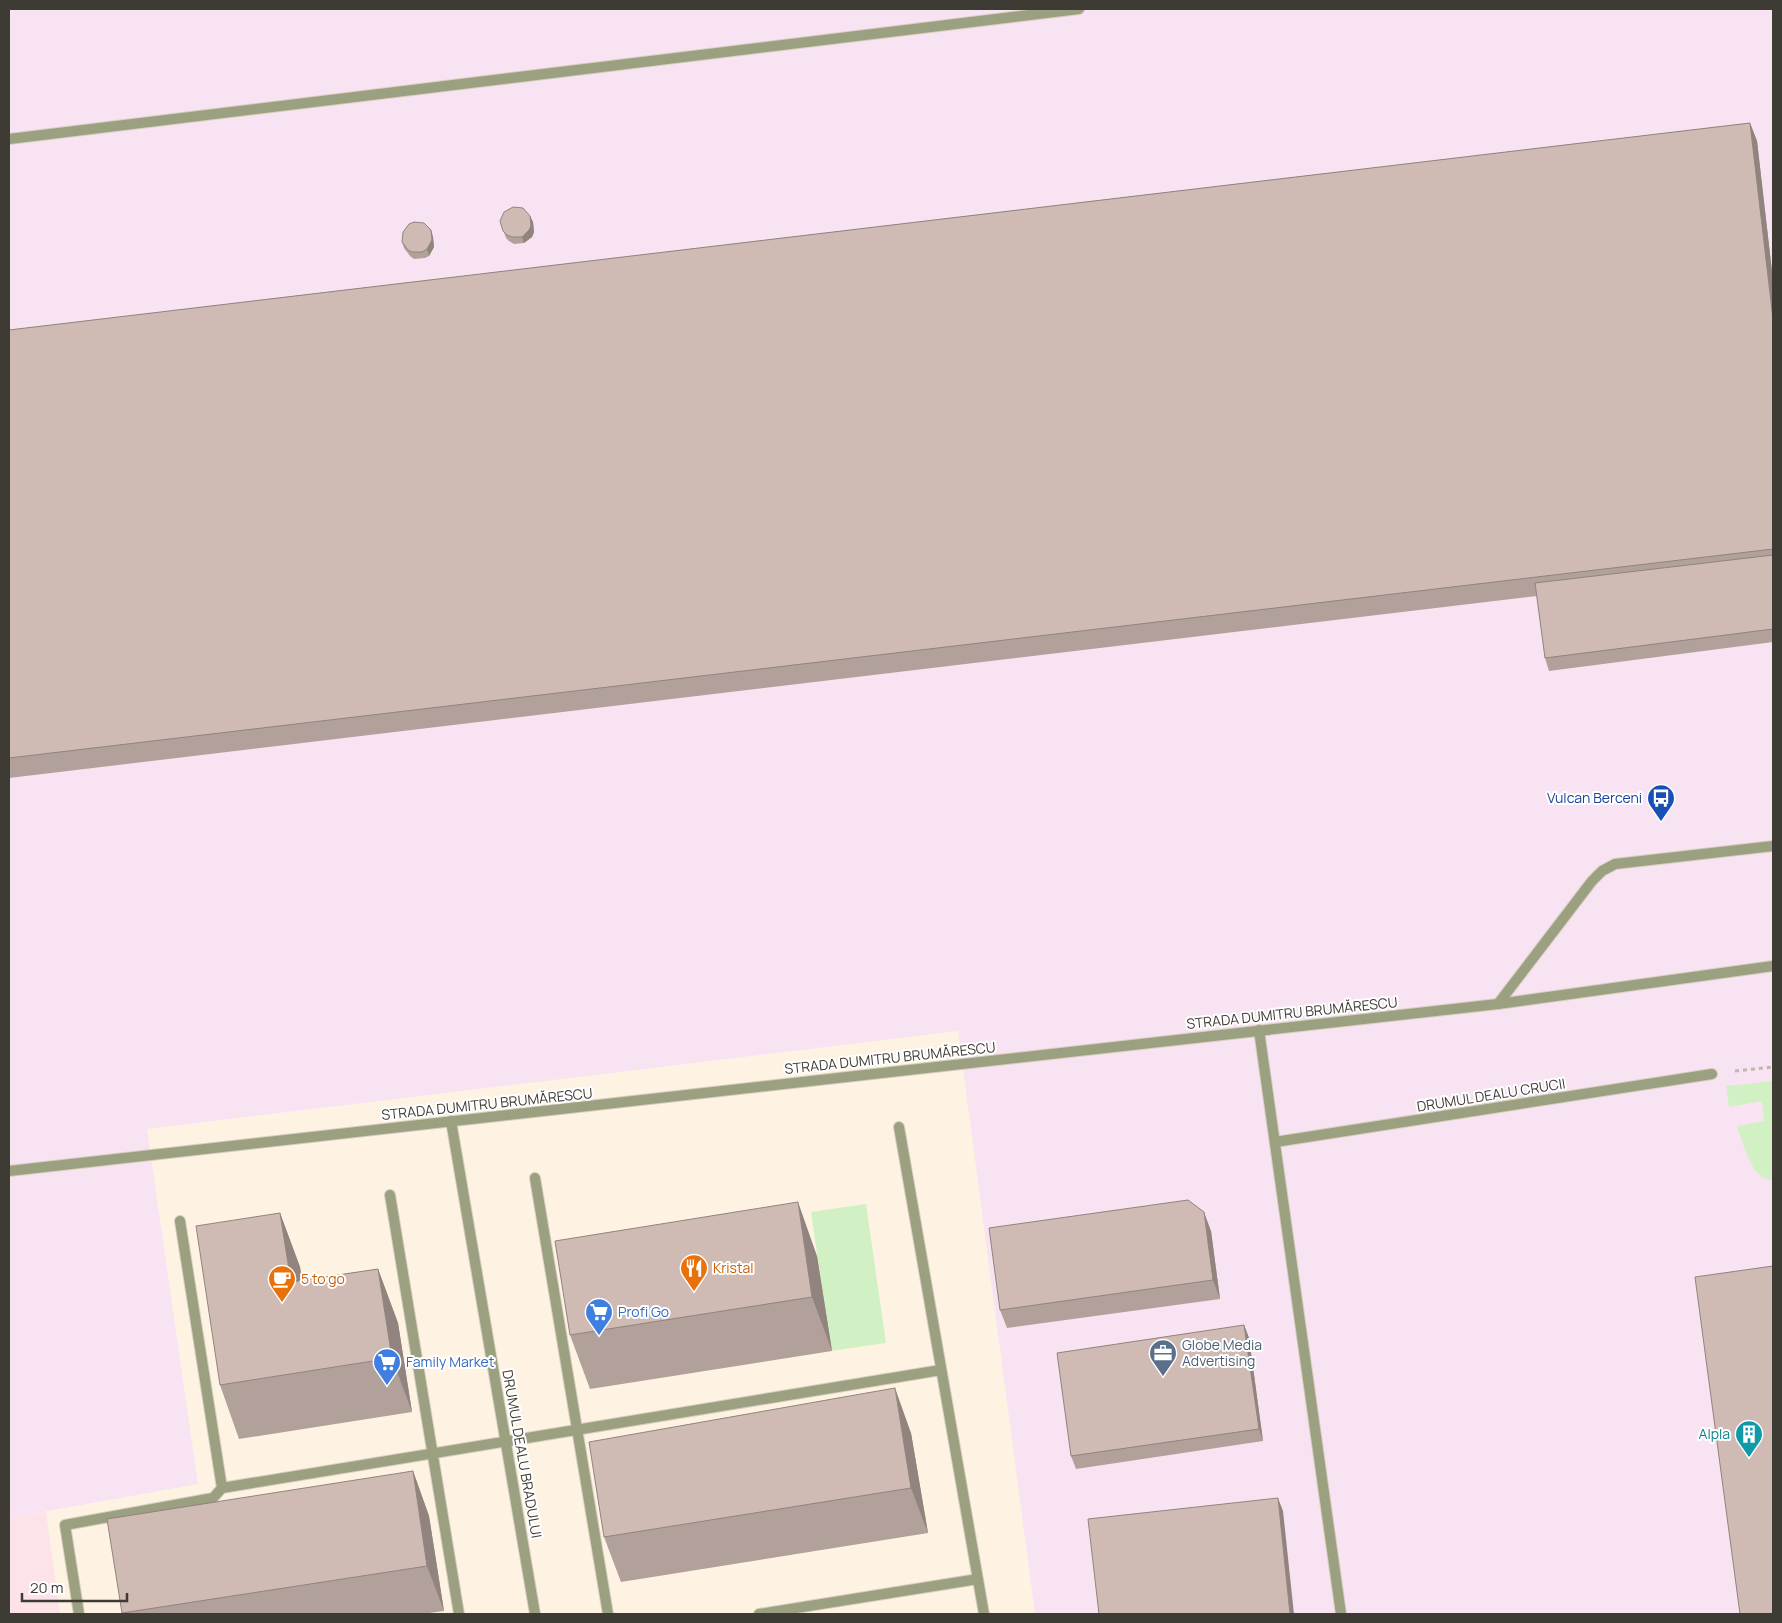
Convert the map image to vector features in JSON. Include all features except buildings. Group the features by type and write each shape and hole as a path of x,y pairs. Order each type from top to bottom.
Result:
{"street":[{"path":"9,139 1079,9"},
{"path":"1498,1004 1602,871 1615,864 1773,846"},
{"name":"STRADA DUMITRU BRUMĂRESCU","path":"9,1171 1498,1004 1773,966"},
{"path":"1259,1030 1341,1614"},
{"name":"DRUMUL DEALU CRUCII","path":"1275,1142 1712,1074"},
{"name":"DRUMUL DEALU BRADULUI","path":"451,1122 535,1614"},
{"path":"899,1127 984,1614"},
{"path":"535,1178 608,1614"},
{"path":"390,1195 459,1614"},
{"path":"180,1221 222,1488"},
{"path":"79,1614 65,1525 213,1498 222,1488 941,1370"},
{"path":"759,1614 978,1579"}],"path":[{"path":"1712,1074 1773,1067"}],"shaded area":[{"path":"9,9 1773,9 1773,1614 1035,1614 958,1031 147,1129 198,1484 9,1518"},
{"path":"46,1512 60,1614 9,1614 9,1518"}],"green space":[{"path":"1773,1081 1773,1181 1762,1177 1753,1167 1737,1126 1764,1121 1762,1101 1729,1107 1726,1086"},
{"path":"866,1204 886,1343 831,1351 811,1212"}],"place":[{"name":"Vulcan Berceni","path":"1661,822"},
{"name":"Kristal","path":"694,1292"},
{"name":"5 to go","path":"282,1303"},
{"name":"Profi Go","path":"599,1336"},
{"name":"Globe Media Advertising","path":"1163,1377"},
{"name":"Family Market","path":"387,1386"},
{"name":"Alpla","path":"1749,1458"}]}
